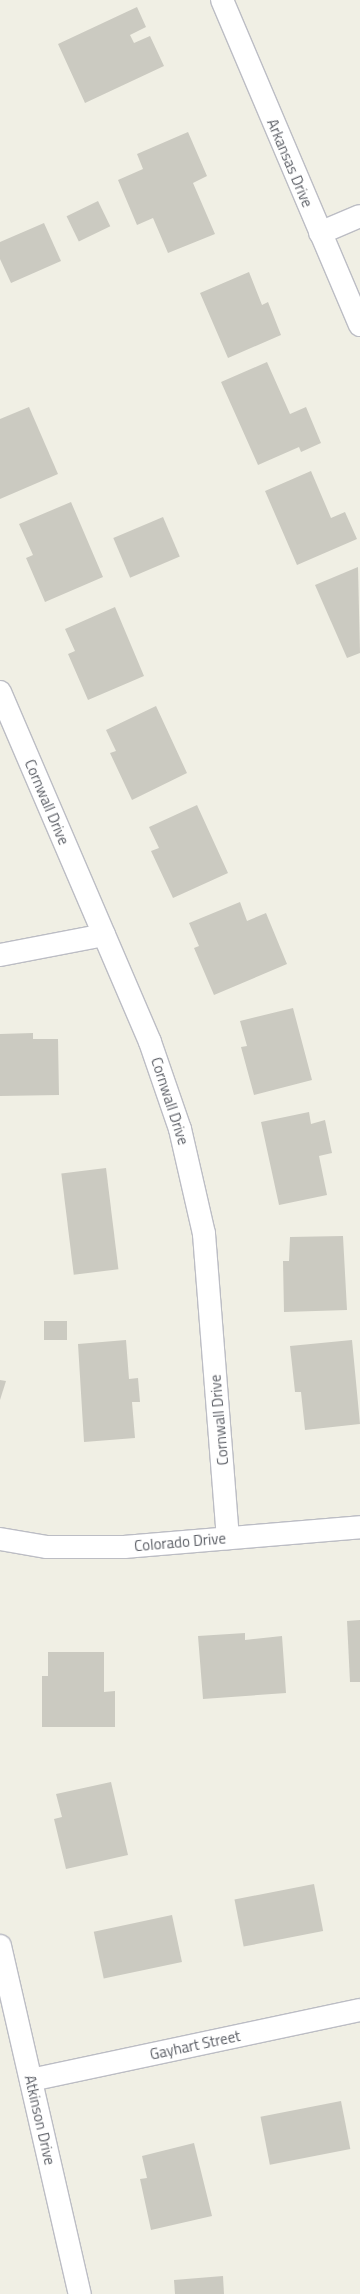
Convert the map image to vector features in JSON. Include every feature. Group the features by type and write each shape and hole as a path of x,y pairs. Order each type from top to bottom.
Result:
{"street":[{"name":"Arkansas Drive","path":"222,0 360,325"},
{"path":"320,233 360,216"},
{"name":"Cornwall Drive","path":"0,692 150,1042 180,1129 196,1189 204,1234 228,1538"},
{"path":"0,955 104,935"},
{"name":"Colorado Drive","path":"0,1539 47,1547 124,1547 360,1527"},
{"name":"Atkinson Drive","path":"0,1946 80,2294"},
{"name":"Gayhart Street","path":"31,2080 360,2010"}],"building":[{"path":"137,7 146,27 130,35 134,43 150,36 164,66 85,103 58,44"},
{"path":"188,132 207,176 193,183 215,234 168,253 153,218 137,225 118,180 143,169 137,154"},
{"path":"98,201 110,226 79,242 67,216"},
{"path":"44,223 61,261 11,283 0,259 0,242"},
{"path":"249,272 262,305 268,302 281,335 228,358 200,293"},
{"path":"267,362 290,414 306,407 321,443 301,452 299,447 258,465 221,382"},
{"path":"29,407 58,474 0,499 0,419"},
{"path":"311,471 331,518 345,512 357,539 297,565 265,491"},
{"path":"71,502 103,577 45,602 26,558 33,555 19,524"},
{"path":"163,517 180,557 130,578 113,538"},
{"path":"358,567 360,653 347,658 315,585"},
{"path":"115,607 144,676 88,700 68,654 75,651 65,629"},
{"path":"156,706 187,773 132,800 110,753 116,751 106,730"},
{"path":"197,805 228,873 173,898 151,851 159,848 149,827"},
{"path":"240,902 247,921 266,913 287,964 214,995 194,948 199,946 189,923"},
{"path":"293,1008 312,1080 254,1095 241,1047 247,1046 240,1021"},
{"path":"33,1033 33,1039 58,1039 59,1095 0,1096 0,1034"},
{"path":"309,1112 311,1124 325,1120 332,1153 319,1156 327,1195 279,1205 261,1122"},
{"path":"106,1168 118,1269 74,1275 61,1173"},
{"path":"343,1236 347,1310 284,1312 283,1261 289,1261 290,1237"},
{"path":"44,1321 67,1321 67,1340 44,1340"},
{"path":"126,1340 129,1379 138,1378 140,1402 132,1402 135,1438 84,1442 78,1344"},
{"path":"352,1340 360,1424 305,1430 301,1392 295,1392 290,1346"},
{"path":"0,1380 6,1381 0,1400"},
{"path":"360,1620 360,1682 350,1682 347,1621"},
{"path":"245,1633 245,1640 282,1636 286,1693 203,1699 198,1636"},
{"path":"48,1652 104,1652 104,1692 115,1691 115,1727 42,1727 42,1676 48,1676"},
{"path":"111,1782 128,1855 66,1869 54,1819 62,1817 56,1794"},
{"path":"314,1884 323,1931 244,1947 234,1899"},
{"path":"172,1915 182,1962 104,1979 94,1932"},
{"path":"341,2101 350,2149 270,2165 261,2117"},
{"path":"194,2143 212,2216 151,2230 140,2179 147,2178 142,2156"},
{"path":"223,2276 224,2294 175,2294 174,2280"}]}
